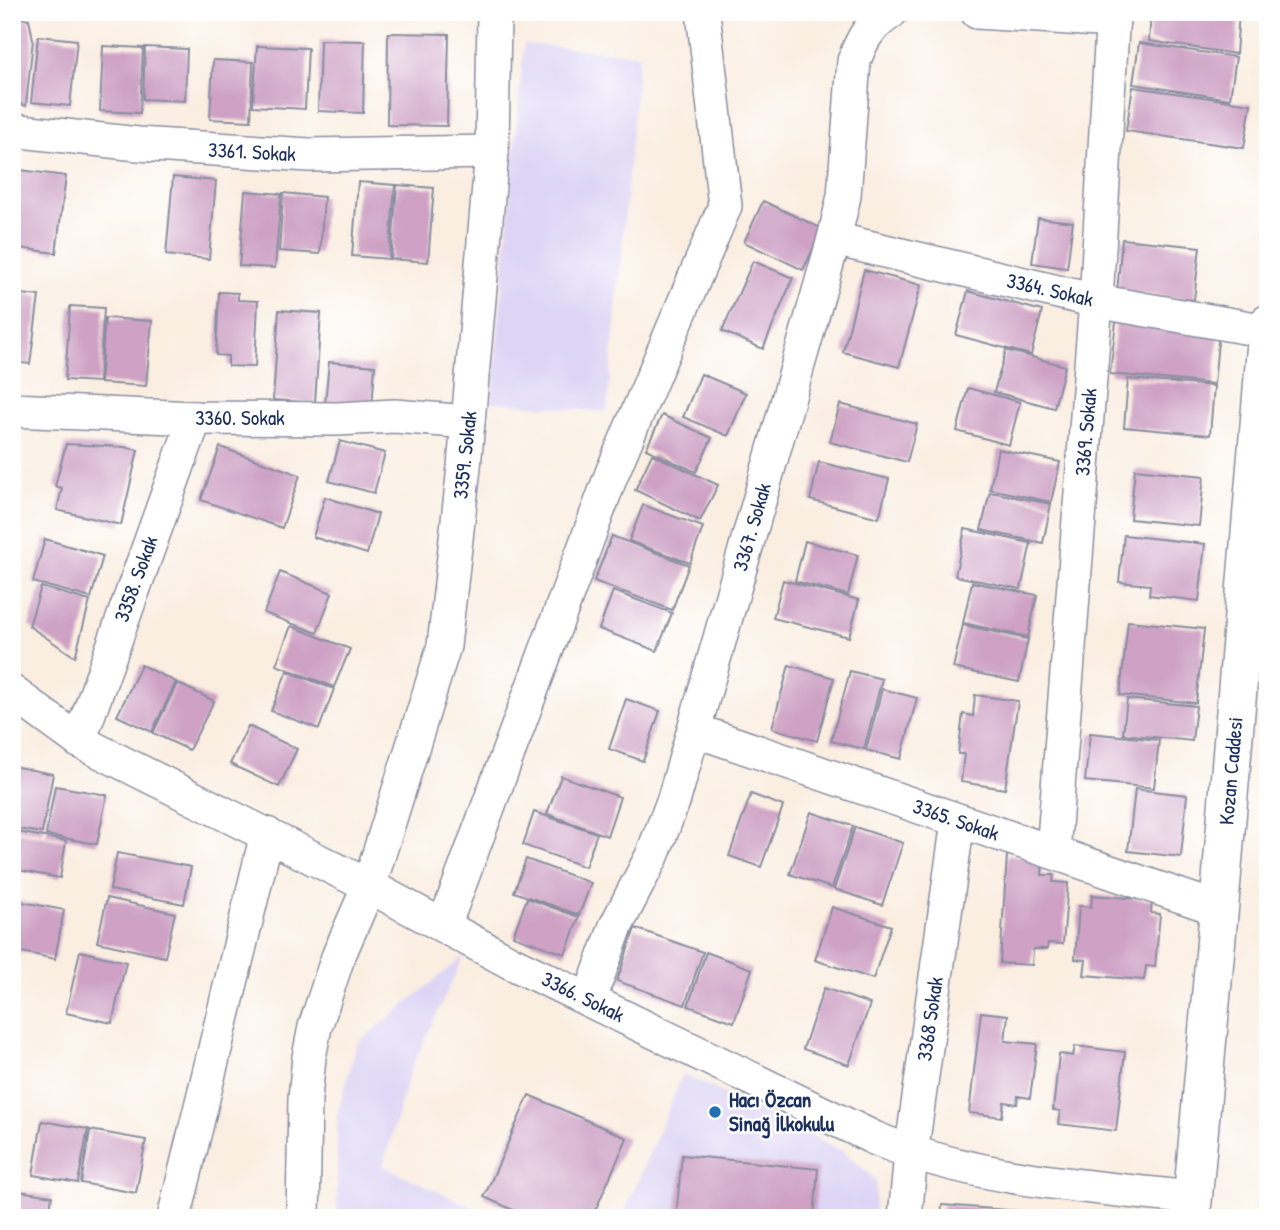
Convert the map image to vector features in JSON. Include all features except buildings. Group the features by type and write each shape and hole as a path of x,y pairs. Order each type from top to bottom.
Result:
{"highway":[{"name":"Kozan Caddesi","path":"1191,1208 1268,324"}],"street":[{"name":"3359. Sokak","path":"303,1218 305,1098 315,1027 338,957 369,886 444,646 468,422 492,152 495,12"},
{"path":"444,926 612,473 725,206 703,12"},
{"name":"3367. Sokak","path":"589,1000 616,926 665,827 834,239 844,196 854,61 861,41 872,25 891,12"},
{"path":"976,12 1113,17"},
{"name":"3369. Sokak","path":"1053,852 1096,301 1113,17"},
{"name":"3361. Sokak","path":"12,130 150,145 309,155 492,152"},
{"name":"3364. Sokak","path":"834,239 1096,301 1267,331"},
{"name":"3360. Sokak","path":"13,413 195,418 337,419 395,416 468,422"},
{"name":"3358. Sokak","path":"79,741 195,418"},
{"name":"3366. Sokak","path":"12,692 79,741 369,886 510,962 911,1154 976,1169 1191,1208"},
{"name":"3365. Sokak","path":"694,730 1219,909"},
{"name":"3368 Sokak","path":"905,1218 911,1154 958,821"},
{"path":"174,1218 267,834"}],"shaded area":[{"path":"524,44 639,54 607,412 492,402"},
{"path":"464,956 410,1071 383,1166 496,1218 337,1218 337,1115 357,1044"},
{"name":"Hacı Özcan Sinağ İlkokulu","path":"683,1074 843,1151 876,1180 874,1218 622,1218"}],"place":[{"name":"Hacı Özcan Sinağ İlkokulu","path":"715,1112"}]}
